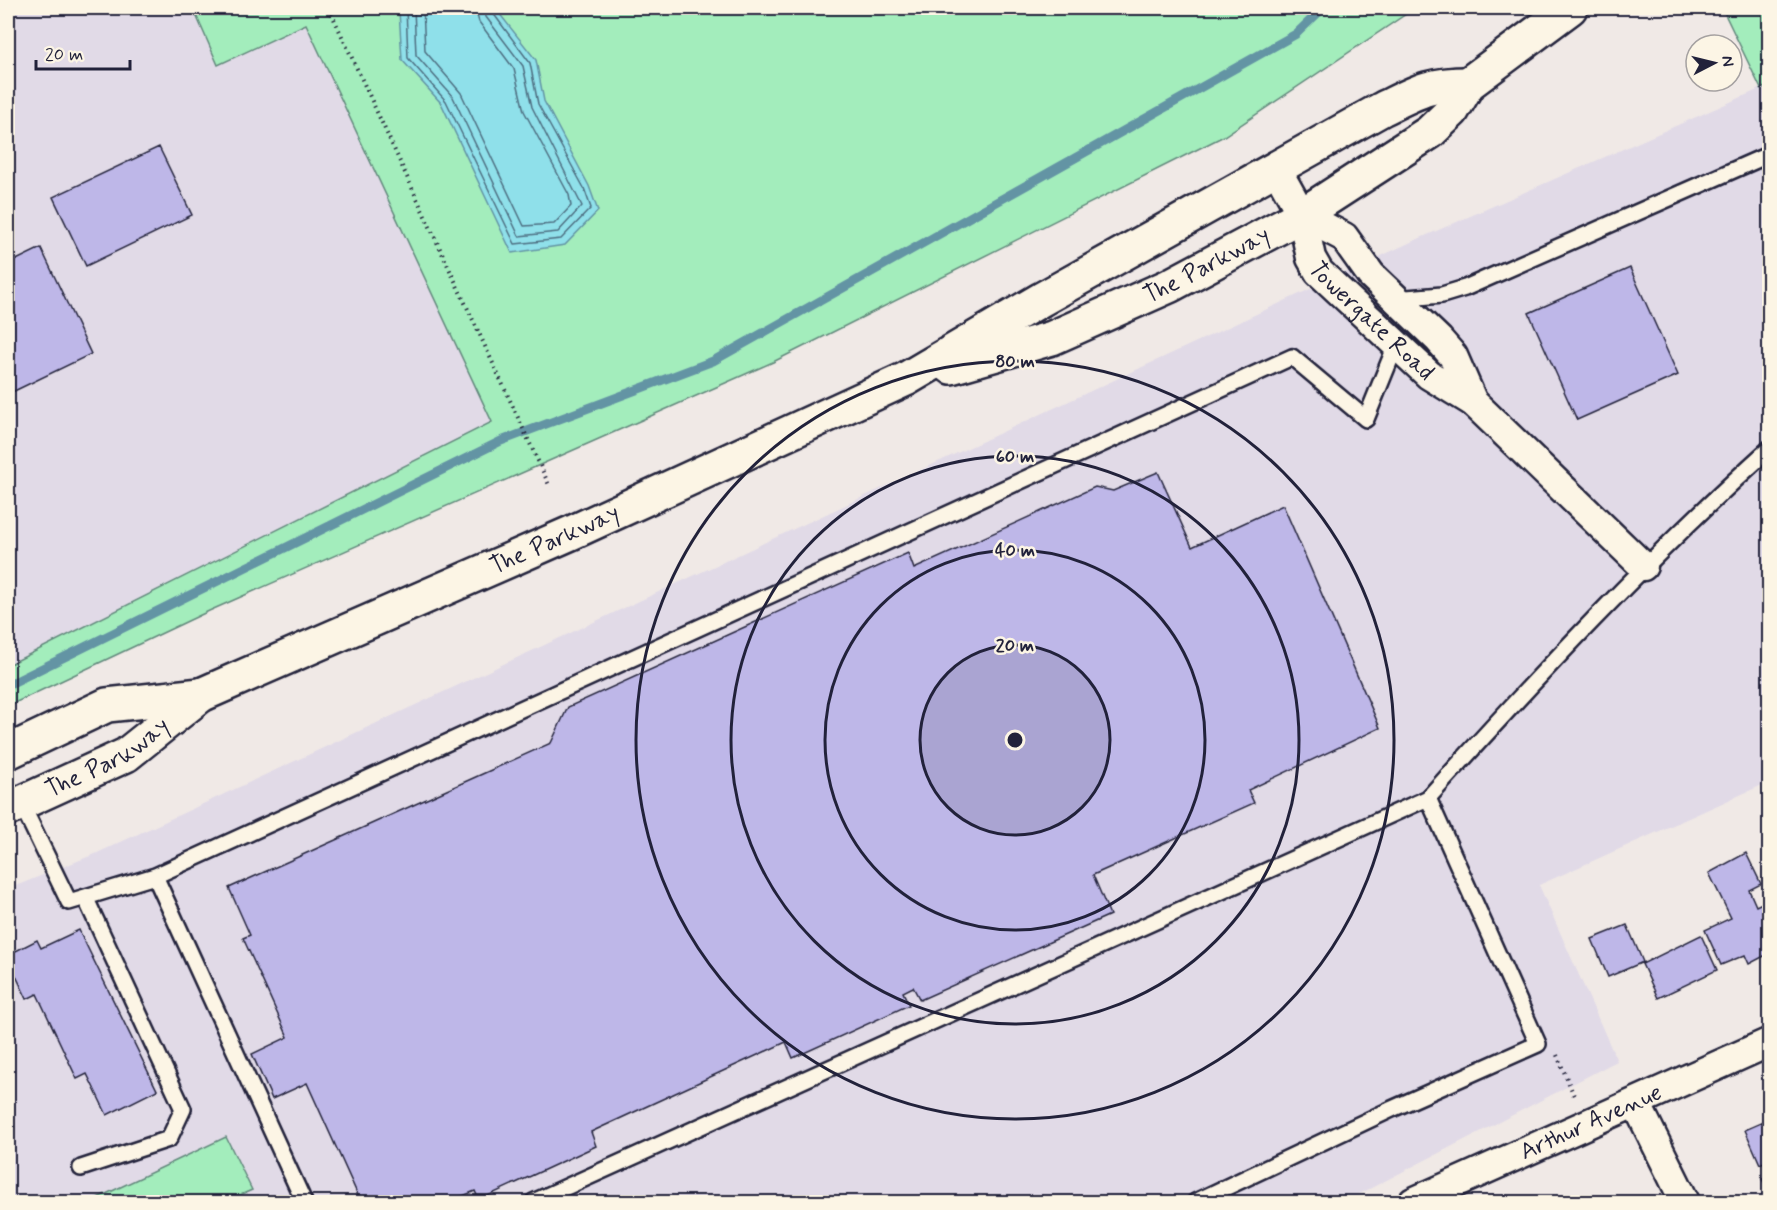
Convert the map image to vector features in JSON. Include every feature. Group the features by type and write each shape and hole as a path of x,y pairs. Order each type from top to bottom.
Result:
{"main road":[{"name":"The Parkway","path":"906,379 1052,338 1169,286 1302,215 1430,132 1452,111 1468,84 1570,8"},
{"name":"The Parkway","path":"14,806 126,755 201,695 571,533 906,379 1042,299 1423,89 1439,84 1468,84"},
{"name":"The Parkway","path":"8,752 107,705 201,695"}],"street":[{"name":"Towergate Road","path":"1277,170 1302,215 1311,258 1320,272 1429,375 1473,402 1643,566"},
{"name":"Towergate Road","path":"1302,215 1344,237 1371,275 1453,356 1473,402"},
{"name":"Arthur Avenue","path":"1413,1203 1770,1042"},
{"path":"1636,1103 1685,1203"}],"lane":[{"path":"1395,299 1442,295 1465,288 1770,154"},
{"path":"14,806 69,902 155,876 1292,357 1366,419 1396,345"},
{"path":"533,1203 1428,798 1522,692 1643,566 1770,448"},
{"path":"1195,1203 1392,1109 1539,1044 1428,798"},
{"path":"155,876 304,1203"},
{"path":"81,1168 169,1139 183,1109 85,897"}],"path":[{"path":"330,8 550,487"},
{"path":"1539,1044 1557,1054 1586,1125"}],"shaded area":[{"path":"8,8 193,8 218,64 306,24 492,422 8,665"},
{"path":"1769,85 1769,782 1539,885 1617,1061 1344,1202 224,1202 252,1190 226,1138 89,1202 8,1202 8,889 95,854 1409,243"}],"green space":[{"path":"193,8 1415,8 1224,136 773,362 209,611 8,706 8,665 492,422 306,24 218,65"},
{"path":"1722,8 1769,8 1769,85 1761,89 1744,54 1744,33 1734,33"},
{"path":"226,1137 252,1190 224,1202 89,1202"}],"water":[{"path":"407,8 495,8 536,60 544,101 589,186 598,211 565,245 512,253 441,103 402,60 399,10"}],"building":[{"path":"159,147 192,215 86,266 53,197"},
{"path":"41,248 91,354 8,394 8,264"},
{"path":"1630,268 1678,375 1577,420 1529,313"},
{"path":"1158,472 1192,547 1283,505 1380,728 1248,790 1254,803 1093,875 1110,915 920,1000 913,987 903,992 909,1005 793,1058 786,1042 591,1132 596,1146 479,1200 475,1191 448,1202 361,1202 307,1083 272,1099 252,1054 288,1037 243,938 250,935 229,888 551,743 568,707 908,553 914,569 1095,487 1113,491"},
{"path":"1746,853 1761,884 1749,890 1756,906 1762,903 1770,920 1770,953 1749,964 1745,955 1721,965 1705,930 1731,918 1709,873"},
{"path":"1627,925 1643,962 1608,977 1592,939"},
{"path":"79,930 157,1090 107,1115 87,1074 77,1079 37,994 27,999 8,959 8,955 37,940 41,948"},
{"path":"1701,935 1717,970 1658,998 1642,964"},
{"path":"1770,1119 1770,1159 1760,1164 1745,1130"},
{"path":"1770,1175 1770,1194 1762,1179"}],"waterway":[{"path":"8,685 501,441 713,361 1296,34 1323,8"}]}
